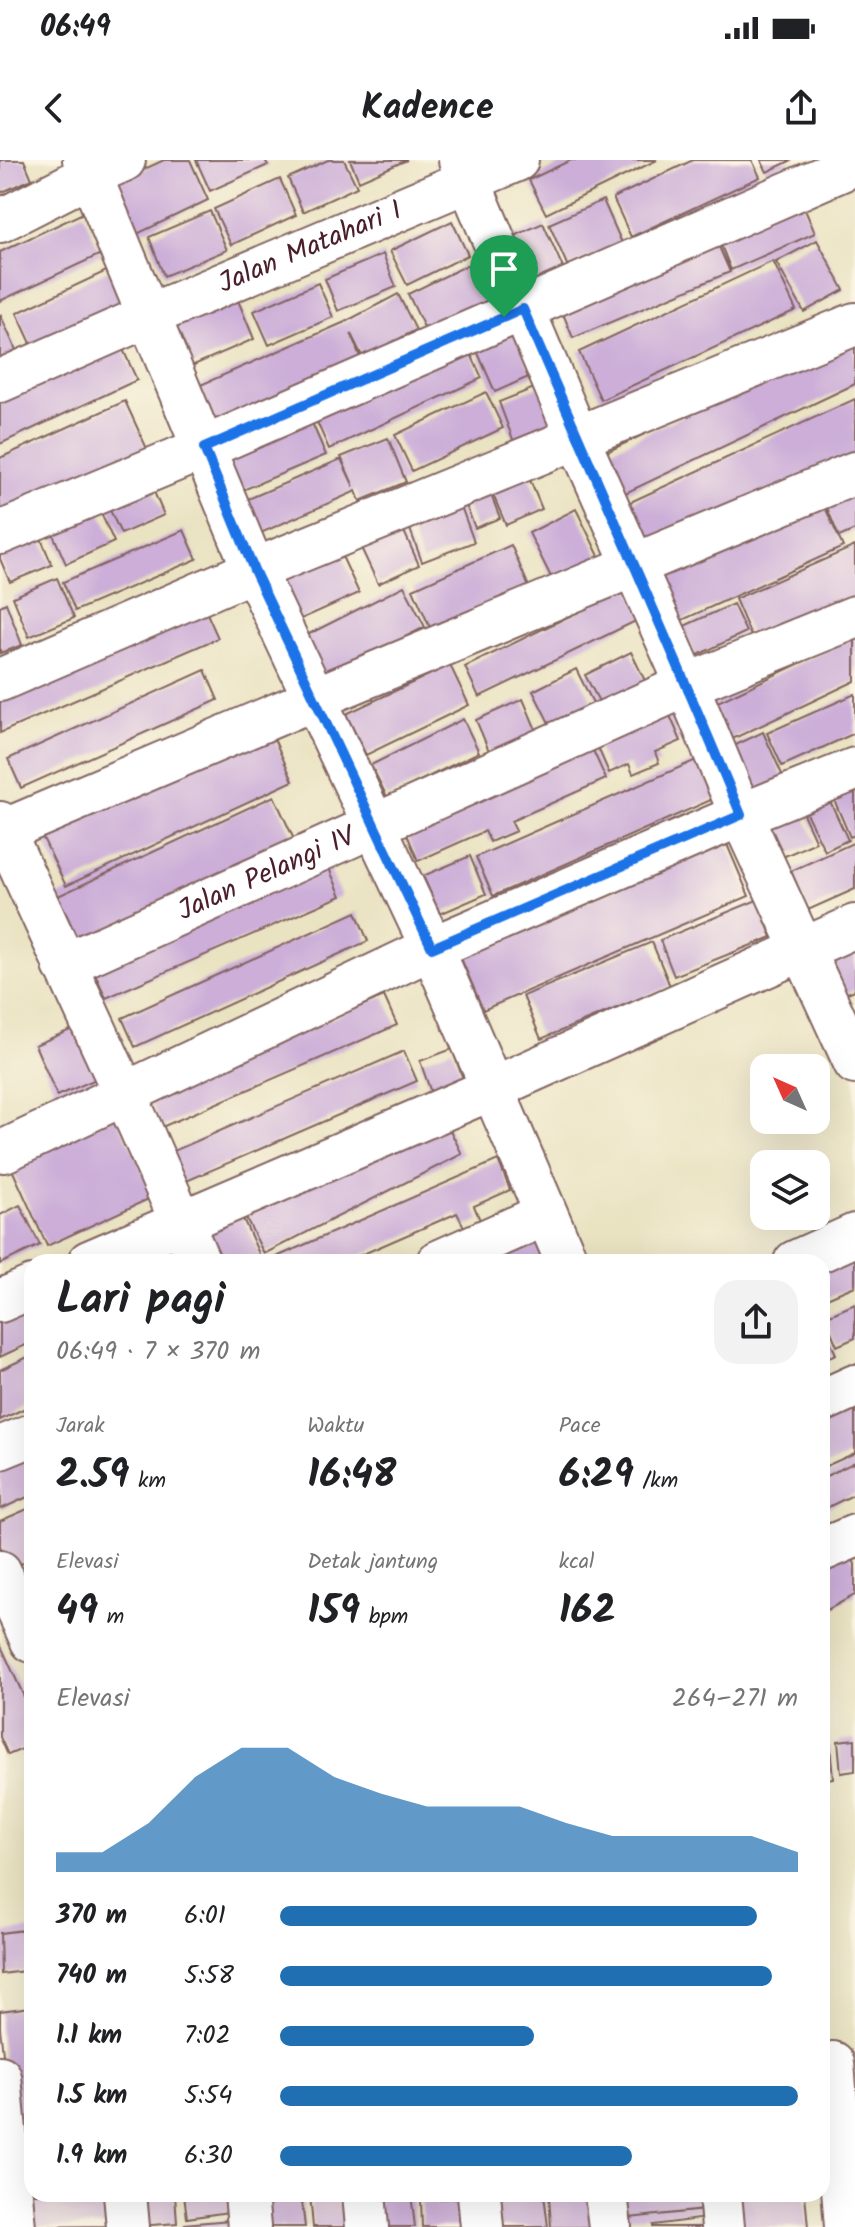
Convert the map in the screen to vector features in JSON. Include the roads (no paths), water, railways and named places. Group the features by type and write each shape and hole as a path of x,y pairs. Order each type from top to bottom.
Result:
{"street":[{"name":"Jalan Matahari I","path":"0,381 465,170 517,160"},
{"path":"0,221 99,165 150,315 254,570 432,948 564,1254"},
{"path":"465,170 741,815 855,1063"},
{"path":"0,533 848,172"},
{"path":"0,680 254,570 855,324"},
{"path":"195,1254 2,827 855,473"},
{"name":"Jalan Pelangi IV","path":"64,965 687,685 855,617"},
{"path":"4,1151 432,948 855,769"},
{"path":"107,1254 491,1089 855,926"},
{"path":"456,1254 546,1214"},
{"path":"813,1254 855,1235"},
{"path":"0,1301 24,1290"},
{"path":"830,1397 855,1386"},
{"path":"0,1448 24,1438"},
{"path":"830,1547 855,1536"},
{"path":"13,1581 24,1616"},
{"path":"833,2063 846,2227"},
{"path":"0,2077 14,2201"},
{"path":"126,2202 128,2227"},
{"path":"247,2202 249,2227"},
{"path":"365,2202 367,2227"},
{"path":"480,2202 482,2227"},
{"path":"607,2202 610,2227"},
{"path":"721,2202 723,2227"}]}
